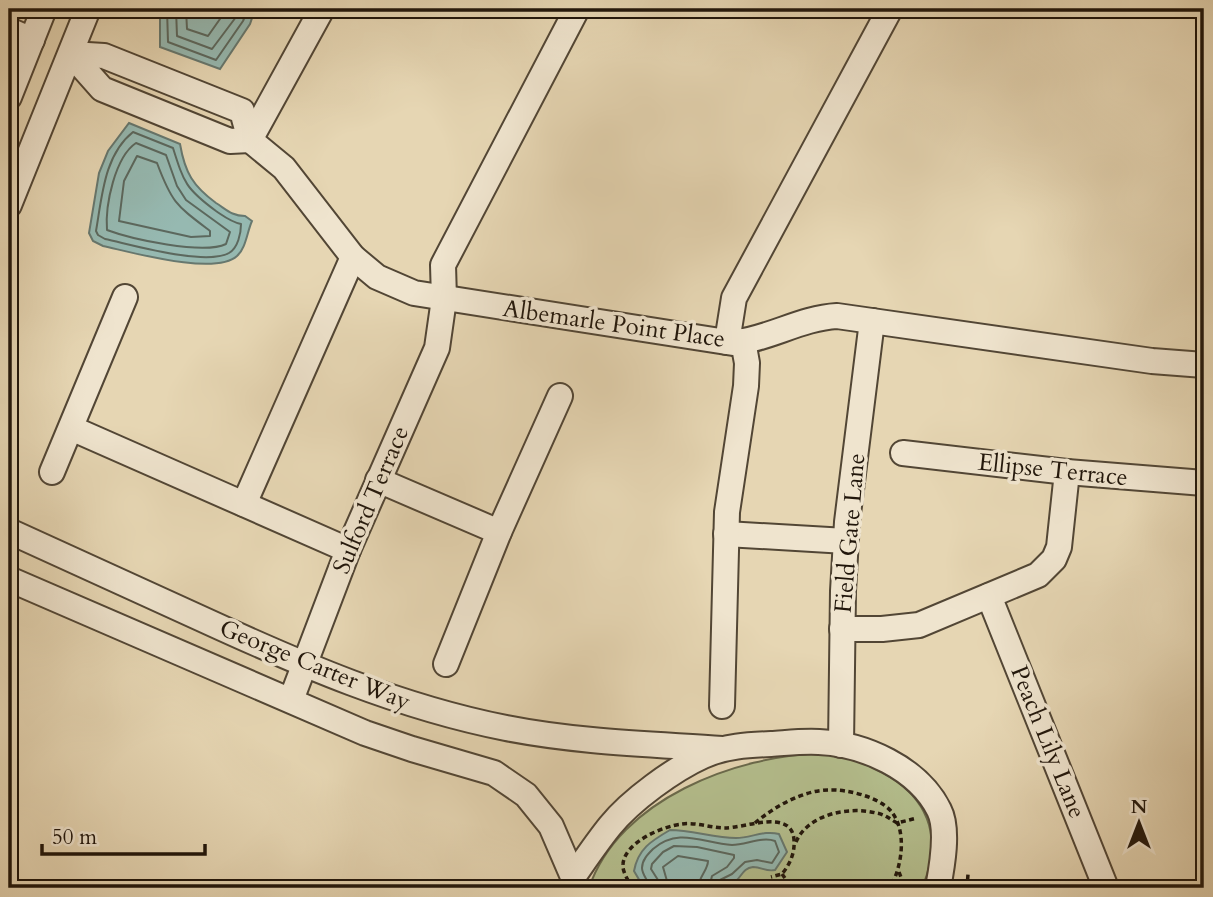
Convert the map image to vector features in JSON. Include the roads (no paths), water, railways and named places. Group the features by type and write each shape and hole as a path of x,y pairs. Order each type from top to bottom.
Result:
{"street":[{"path":"9,97 44,9"},
{"path":"9,205 88,9"},
{"path":"71,54 102,89 230,141 250,140 322,9"},
{"name":"Sulford Terrace","path":"291,700 348,550 437,348 444,299 443,265 577,9"},
{"path":"722,706 726,534 747,363 735,342 734,298 890,9"},
{"path":"9,30 32,40"},
{"name":"Albemarle Point Place","path":"250,140 284,168 353,257 377,276 414,293 735,342 819,318 838,316 1204,365"},
{"path":"244,504 353,257"},
{"path":"52,472 125,297"},
{"name":"Field Gate Lane","path":"841,746 846,541 872,321"},
{"path":"446,664 499,532 560,396"},
{"path":"71,428 348,550"},
{"name":"Ellipse Terrace","path":"902,453 1067,472 1204,483"},
{"path":"842,629 919,625 1038,575 1054,559 1061,540 1067,472"},
{"path":"378,480 499,532"},
{"name":"George Carter Way","path":"9,531 305,666 370,691 504,728 561,738 722,749"},
{"path":"726,534 846,541"},
{"name":"George Carter Way","path":"9,579 365,733 412,750 494,773 526,795 551,826 572,883"},
{"name":"Peach Lily Lane","path":"989,596 1106,888"},
{"name":"George Carter Way","path":"572,883 612,823 646,793 703,756 722,749 749,745 819,741 873,753 900,768 925,789 940,812 944,841 938,888"}],"water":[{"path":"160,9 255,9 250,24 220,69 160,47"},
{"path":"129,123 180,144 184,163 201,191 230,212 252,221 237,256 226,262 211,264 172,261 103,246 93,241 89,233 99,173 108,151"},
{"path":"670,830 736,838 779,834 787,852 775,870 750,868 730,885 698,889 669,886 644,888 634,871 636,863 651,842"}]}
